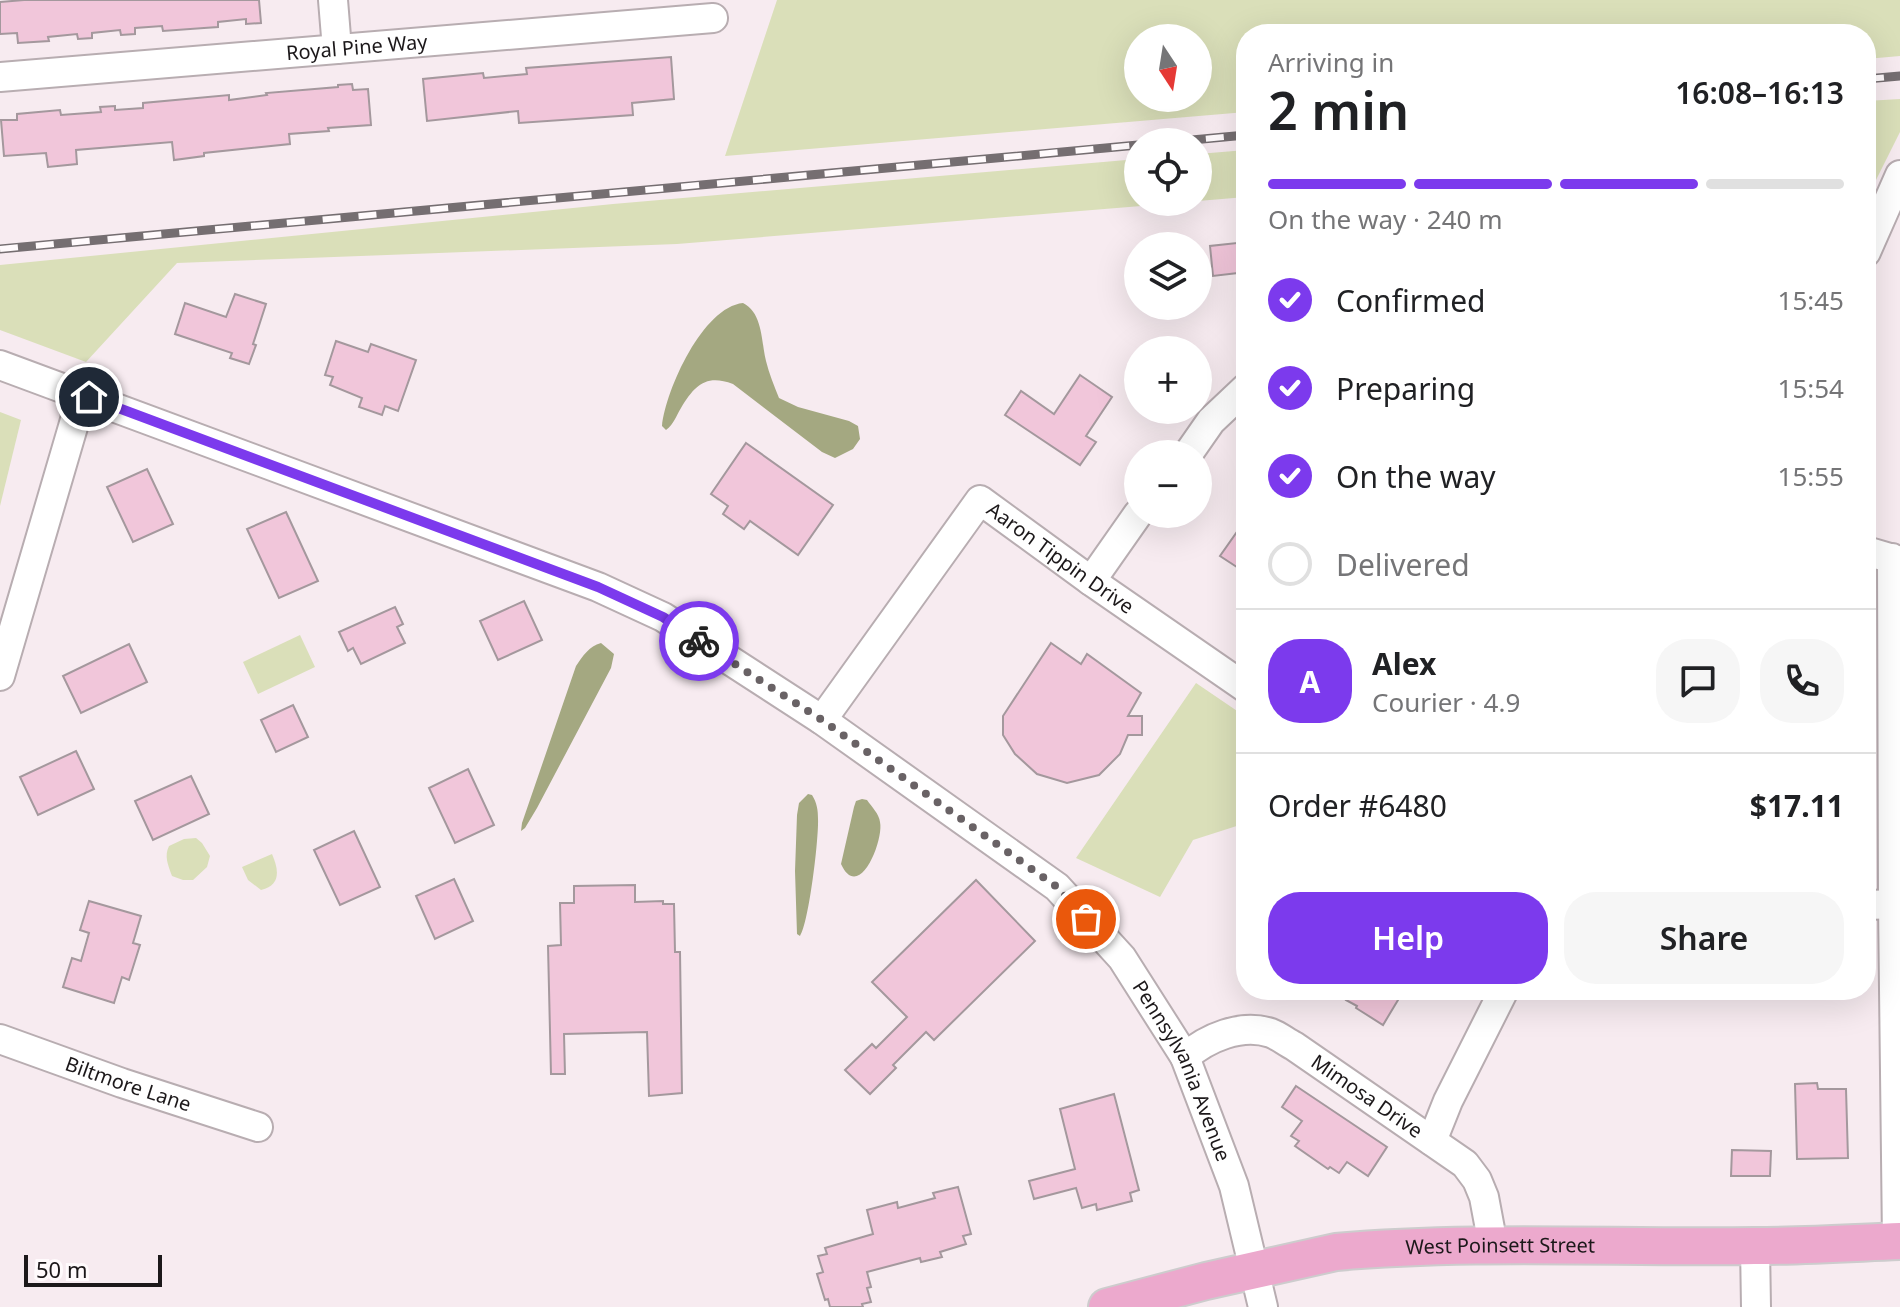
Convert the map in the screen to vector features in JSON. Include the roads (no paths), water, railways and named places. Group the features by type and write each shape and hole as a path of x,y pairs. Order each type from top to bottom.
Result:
{"main road":[{"name":"West Poinsett Street","path":"1107,1307 1336,1252 1493,1245 1755,1246 1899,1241"}],"street":[{"path":"333,0 337,49"},
{"name":"Royal Pine Way","path":"0,77 713,18"},
{"path":"1876,229 1900,175"},
{"name":"Pennsylvania Avenue","path":"0,365 598,587 663,617 822,720 1057,887 1122,958 1185,1057 1234,1186 1263,1307"},
{"path":"0,676 75,420 79,393"},
{"path":"1198,440 1211,421 1236,397"},
{"name":"Aaron Tippin Drive","path":"822,720 980,500 1236,681"},
{"path":"1091,581 1128,528"},
{"path":"1886,556 1886,904 1895,1204 1899,1241"},
{"path":"1432,1141 1448,1101 1499,1000"},
{"name":"Mimosa Drive","path":"1185,1057 1198,1045 1236,1031 1271,1033 1294,1046 1465,1164 1477,1180 1484,1197 1493,1245"},
{"name":"Biltmore Lane","path":"0,1039 258,1127"},
{"path":"1755,1246 1756,1307"}],"railway":[{"path":"1876,78 1900,76"},
{"path":"1212,138 1236,136"},
{"path":"0,249 1124,146"}]}
